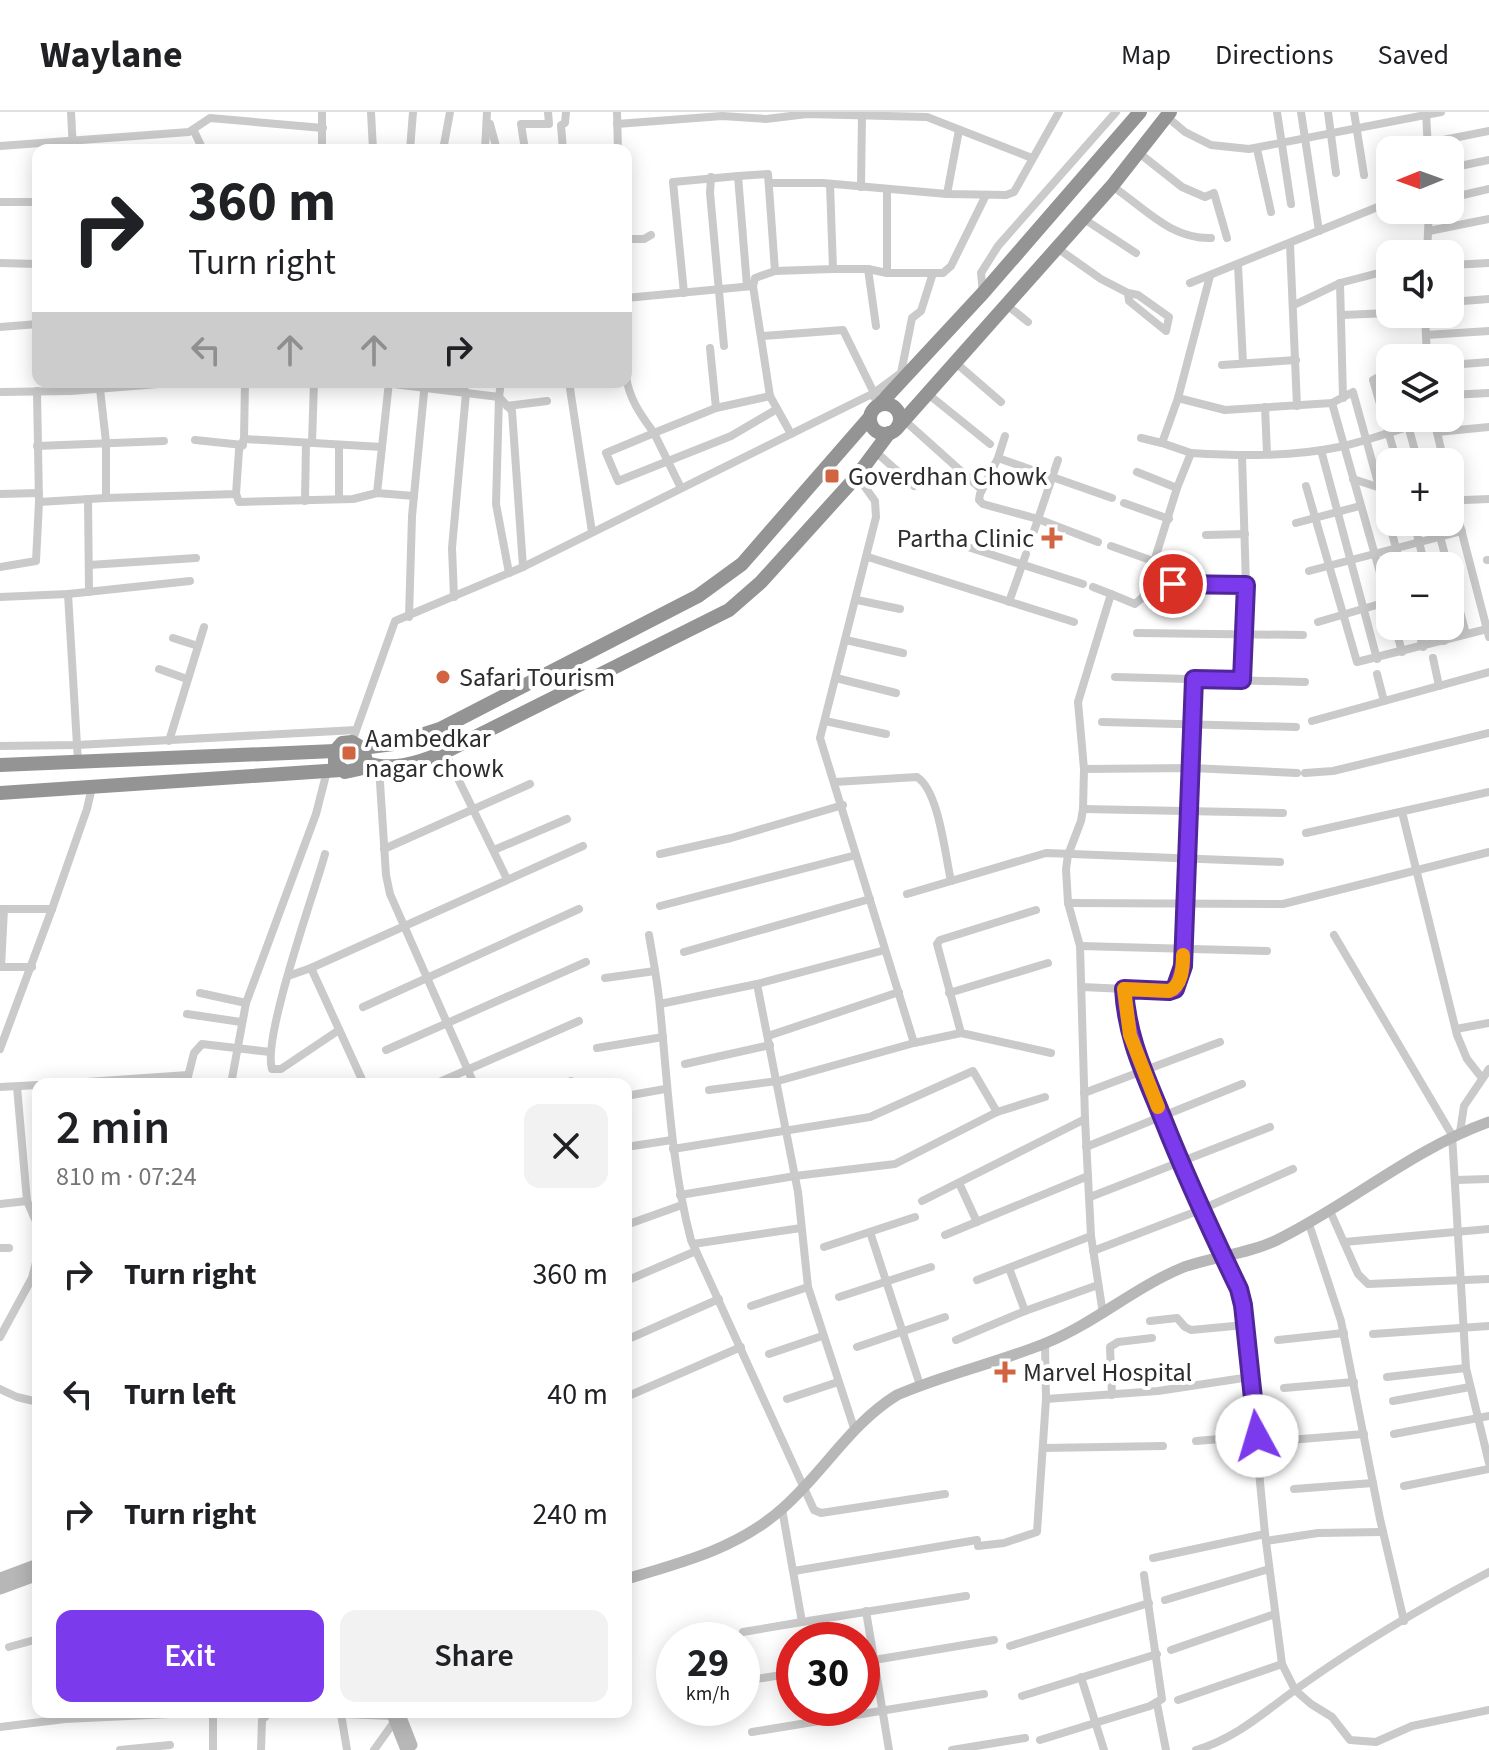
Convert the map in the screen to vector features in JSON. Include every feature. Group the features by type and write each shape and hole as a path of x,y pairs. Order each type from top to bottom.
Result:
{"highway":[{"path":"334,771 335,751 342,743 359,746 393,744 440,729 698,596 742,564 874,404 983,293 1140,112"},
{"path":"359,746 379,767 415,763 445,752 729,610 761,582 1008,306 1112,186 1168,114"},
{"path":"874,404 889,404 897,410 900,419 897,427"},
{"path":"874,404 875,430 897,427"},
{"path":"0,793 354,771 359,746"},
{"path":"0,765 335,751"}],"street":[{"path":"71,112 73,144"},
{"path":"322,112 322,144"},
{"path":"371,112 373,144"},
{"path":"410,144 413,112"},
{"path":"444,144 450,112"},
{"path":"524,144 521,124 549,124 548,112"},
{"path":"563,144 561,125 565,123 566,112"},
{"path":"617,112 618,144"},
{"path":"769,183 1006,195 1014,192 1059,112"},
{"path":"1277,112 1291,204"},
{"path":"1301,112 1319,231"},
{"path":"1328,112 1336,173"},
{"path":"1354,112 1364,175"},
{"path":"1168,114 1185,132 1211,145 1257,149 1441,112"},
{"path":"983,293 981,273 998,246 1112,113"},
{"path":"485,144 487,114"},
{"path":"487,114 495,144"},
{"path":"617,124 675,116 722,114 927,114 1032,158"},
{"path":"859,114 861,187"},
{"path":"1426,114 1427,136"},
{"path":"82,144 194,131 210,118 323,128"},
{"path":"947,194 959,130"},
{"path":"194,131 200,144"},
{"path":"1464,138 1489,131"},
{"path":"0,146 32,146"},
{"path":"1257,149 1271,212"},
{"path":"1139,153 1182,187 1205,197 1214,193 1227,238"},
{"path":"1464,165 1489,160"},
{"path":"684,293 673,182 768,174 775,271"},
{"path":"738,176 750,286 763,336 770,396 791,434"},
{"path":"711,177 724,346"},
{"path":"830,184 833,269"},
{"path":"1112,186 1169,230 1198,238 1211,238"},
{"path":"1464,195 1489,189"},
{"path":"887,190 887,273"},
{"path":"750,286 755,278 775,271 868,269 887,273 943,273 951,266 986,195"},
{"path":"0,202 32,202"},
{"path":"1190,283 1376,208"},
{"path":"1084,219 1136,253"},
{"path":"1429,231 1489,219"},
{"path":"1428,240 1429,224"},
{"path":"632,239 644,239 651,235"},
{"path":"1290,244 1297,406"},
{"path":"1057,248 1101,279 1138,295 1169,317 1166,331 1129,301 1128,293"},
{"path":"0,263 32,264"},
{"path":"1464,264 1489,263"},
{"path":"1238,265 1243,363"},
{"path":"868,269 876,326"},
{"path":"0,746 169,741 359,746 395,621 523,567 791,434 874,404 901,373 912,318 921,311 933,273"},
{"path":"1294,305 1340,283 1376,274"},
{"path":"1162,443 1178,398 1210,276"},
{"path":"1340,283 1343,398"},
{"path":"632,297 750,286"},
{"path":"1464,301 1489,299"},
{"path":"1008,306 1028,322"},
{"path":"1342,315 1376,314"},
{"path":"0,327 32,324"},
{"path":"1426,328 1426,344"},
{"path":"763,336 843,330 874,404"},
{"path":"1426,335 1489,331"},
{"path":"710,348 716,408"},
{"path":"1222,365 1296,360"},
{"path":"1464,364 1489,362"},
{"path":"956,363 1001,402"},
{"path":"0,392 86,388"},
{"path":"102,388 106,498"},
{"path":"245,388 244,442 239,450 236,494 239,502 339,499 377,493 414,496"},
{"path":"305,501 314,388"},
{"path":"377,493 388,388"},
{"path":"409,617 414,496 424,388"},
{"path":"443,388 499,397 512,411 523,567"},
{"path":"454,597 452,548 464,388"},
{"path":"500,388 496,504 509,573"},
{"path":"570,388 592,532"},
{"path":"628,388 637,409 669,459 681,488"},
{"path":"0,567 36,561 39,498 37,391"},
{"path":"1178,398 1216,409 1332,403 1353,392 1376,465"},
{"path":"1464,394 1489,393"},
{"path":"928,394 990,444"},
{"path":"770,396 716,408 606,453 618,481 731,436 777,409"},
{"path":"507,406 547,401"},
{"path":"1332,403 1376,560"},
{"path":"1265,407 1267,454"},
{"path":"897,427 982,490"},
{"path":"1464,429 1489,427"},
{"path":"1141,438 1191,453 1242,456 1321,450 1388,432 1393,448"},
{"path":"1437,432 1441,448"},
{"path":"1005,436 979,500 983,504 1038,519 1098,542"},
{"path":"195,440 382,447"},
{"path":"37,446 164,441"},
{"path":"339,445 339,499"},
{"path":"1321,450 1377,659"},
{"path":"876,452 914,486"},
{"path":"1093,587 1135,604 1143,597 1191,453"},
{"path":"1242,456 1246,585 1242,680"},
{"path":"998,458 1112,498"},
{"path":"1032,537 1058,460"},
{"path":"1137,472 1177,488"},
{"path":"857,476 877,508 868,557 820,738 914,1043"},
{"path":"1353,479 1376,487"},
{"path":"1306,486 1357,662 1423,647 1488,627 1463,536"},
{"path":"0,494 88,499 236,494"},
{"path":"88,499 89,592"},
{"path":"1465,500 1489,499"},
{"path":"1124,503 1169,519"},
{"path":"1296,523 1360,506"},
{"path":"1206,535 1245,534"},
{"path":"1395,536 1398,552"},
{"path":"1418,536 1422,552"},
{"path":"1309,571 1444,536"},
{"path":"1440,537 1444,552"},
{"path":"943,539 1083,584"},
{"path":"1111,546 1153,561"},
{"path":"1009,602 1026,554"},
{"path":"868,557 1074,622"},
{"path":"89,565 196,558"},
{"path":"1464,582 1474,579"},
{"path":"0,597 68,594 190,581"},
{"path":"1173,584 1246,585"},
{"path":"68,594 78,762"},
{"path":"1103,1314 1091,1236 1080,946 1068,903 1068,855 1083,809 1084,769 1078,702 1111,594"},
{"path":"857,600 900,609"},
{"path":"1318,622 1376,606"},
{"path":"169,741 204,627"},
{"path":"1464,627 1466,634"},
{"path":"1137,633 1303,635"},
{"path":"173,638 198,646"},
{"path":"846,640 903,653"},
{"path":"1399,640 1402,652"},
{"path":"1421,640 1423,647"},
{"path":"1433,658 1439,686"},
{"path":"159,669 187,679"},
{"path":"1312,721 1489,672"},
{"path":"1377,674 1384,701"},
{"path":"1115,677 1305,682"},
{"path":"836,678 896,693"},
{"path":"1082,987 1175,989 1183,966 1184,950 1194,679"},
{"path":"825,721 886,734"},
{"path":"1102,722 1296,727"},
{"path":"1084,769 1333,771 1489,733"},
{"path":"445,752 507,879"},
{"path":"379,767 390,894 471,1078"},
{"path":"232,1078 246,1003 334,771"},
{"path":"835,782 917,777 923,781 932,794 951,881"},
{"path":"384,849 530,784"},
{"path":"0,1049 32,967 92,787"},
{"path":"1306,833 1489,792"},
{"path":"660,854 731,838 843,805"},
{"path":"1083,809 1283,813"},
{"path":"1402,812 1456,1029 1467,1059 1482,1078"},
{"path":"494,850 567,819"},
{"path":"288,976 583,846"},
{"path":"1068,903 1283,904 1489,852"},
{"path":"907,894 1046,853 1280,862"},
{"path":"325,854 288,976 270,1052 271,1067 277,1070 339,1030"},
{"path":"660,906 856,855"},
{"path":"684,952 870,899"},
{"path":"32,967 1,967 2,909 52,909"},
{"path":"363,1007 579,909"},
{"path":"961,1033 937,948 940,940 1036,910"},
{"path":"649,935 660,1004 672,1144 682,1205 694,1247 814,1510 821,1513 945,1494"},
{"path":"1334,935 1456,1134"},
{"path":"1080,946 1267,951"},
{"path":"660,1004 757,984 885,950"},
{"path":"386,1050 586,962"},
{"path":"949,993 1048,963"},
{"path":"311,968 361,1078"},
{"path":"605,978 655,971"},
{"path":"757,984 787,1128 808,1287 854,1428"},
{"path":"1124,989 1130,1035 1143,1073 1200,1210 1239,1289 1275,1614 1282,1664 1295,1690 1332,1717 1350,1745 1376,1742 1412,1726 1489,1710"},
{"path":"685,1064 769,1040 899,992"},
{"path":"200,993 246,1003"},
{"path":"187,1014 241,1022"},
{"path":"0,1022 12,1021"},
{"path":"448,1078 579,1021"},
{"path":"1456,1029 1489,1023"},
{"path":"709,1090 778,1081 961,1033 1051,1053"},
{"path":"597,1048 663,1037"},
{"path":"1084,1093 1220,1042"},
{"path":"188,1078 194,1053 202,1044 270,1052"},
{"path":"1404,1486 1489,1466 1466,1368 1456,1134 1461,1113 1489,1069"},
{"path":"632,1147 870,1117 973,1071 997,1112"},
{"path":"1086,1147 1242,1084"},
{"path":"0,1087 32,1086"},
{"path":"17,1087 27,1201 32,1212"},
{"path":"632,1095 665,1089"},
{"path":"680,1195 895,1164 997,1112 1045,1097"},
{"path":"922,1201 1085,1119"},
{"path":"632,1577 694,1559 752,1532 804,1488 854,1428 880,1406 920,1385 1045,1343 1103,1314 1132,1293 1171,1273 1260,1247 1309,1224 1456,1134 1489,1122"},
{"path":"1090,1197 1270,1127"},
{"path":"1093,1251 1200,1210 1293,1169"},
{"path":"945,1235 1088,1176"},
{"path":"1456,1180 1489,1179"},
{"path":"959,1183 977,1222"},
{"path":"0,1204 27,1201"},
{"path":"632,1223 682,1205"},
{"path":"1330,1211 1358,1274 1368,1284 1489,1279"},
{"path":"824,1247 915,1217"},
{"path":"1309,1224 1344,1333 1383,1532 1404,1621"},
{"path":"632,1278 694,1247 801,1228"},
{"path":"1344,1242 1489,1229"},
{"path":"870,1232 920,1385"},
{"path":"977,1280 1091,1236"},
{"path":"839,1297 931,1267"},
{"path":"1009,1268 1025,1311"},
{"path":"0,1337 32,1284"},
{"path":"956,1340 1098,1285"},
{"path":"751,1306 808,1287"},
{"path":"632,1337 719,1299"},
{"path":"857,1347 945,1317"},
{"path":"1150,1321 1177,1318 1191,1330 1245,1325"},
{"path":"1373,1334 1489,1326"},
{"path":"1278,1340 1344,1333"},
{"path":"769,1354 822,1336"},
{"path":"1112,1395 1110,1347 1118,1342 1152,1338"},
{"path":"794,1571 978,1543 1004,1543 1037,1532 1044,1448 1045,1343"},
{"path":"632,1394 741,1347"},
{"path":"1387,1377 1466,1368"},
{"path":"1046,1399 1183,1388 1250,1377"},
{"path":"787,1399 838,1382"},
{"path":"1284,1388 1354,1382"},
{"path":"1393,1401 1470,1387"},
{"path":"0,1389 32,1401"},
{"path":"1394,1434 1489,1416"},
{"path":"1289,1440 1364,1434"},
{"path":"1196,1441 1257,1436"},
{"path":"1044,1448 1163,1446"},
{"path":"1294,1489 1373,1483"},
{"path":"782,1509 802,1622 966,1596"},
{"path":"1153,1558 1265,1538 1383,1532"},
{"path":"0,1578 32,1566"},
{"path":"1165,1600 1269,1569"},
{"path":"1196,1750 1235,1735 1295,1690 1433,1601 1489,1572"},
{"path":"1040,1740 1157,1704 1163,1696 1144,1575"},
{"path":"0,1589 32,1577"},
{"path":"1010,1646 1149,1603"},
{"path":"866,1611 868,1622"},
{"path":"1171,1650 1275,1614"},
{"path":"880,1659 994,1640"},
{"path":"9,1647 32,1641"},
{"path":"1022,1696 1157,1654"},
{"path":"1178,1700 1282,1664"},
{"path":"1081,1677 1104,1750"},
{"path":"880,1693 889,1750"},
{"path":"752,1732 984,1694"},
{"path":"1157,1704 1166,1750"},
{"path":"0,1727 82,1718"},
{"path":"213,1718 213,1750"},
{"path":"261,1750 264,1718"},
{"path":"342,1718 347,1750"},
{"path":"374,1750 393,1718"},
{"path":"396,1718 406,1750"},
{"path":"397,1718 413,1750"},
{"path":"952,1750 1025,1738"},
{"path":"120,1750 170,1745"}],"slow traffic":[{"path":"1158,1107 1130,1035 1124,989 1175,989 1183,966 1183,955"}],"place":[{"name":"Goverdhan Chowk","path":"832,476"},
{"name":"Partha Clinic","path":"1052,538"},
{"name":"Safari Tourism","path":"443,677"},
{"name":"Aambedkar nagar chowk","path":"349,753"},
{"name":"Marvel Hospital","path":"1005,1372"}],"route":[{"path":"1173,584 1246,585 1242,680 1194,679 1183,966 1175,989 1124,989 1125,1010 1143,1073 1200,1210 1239,1289 1257,1436"}]}
